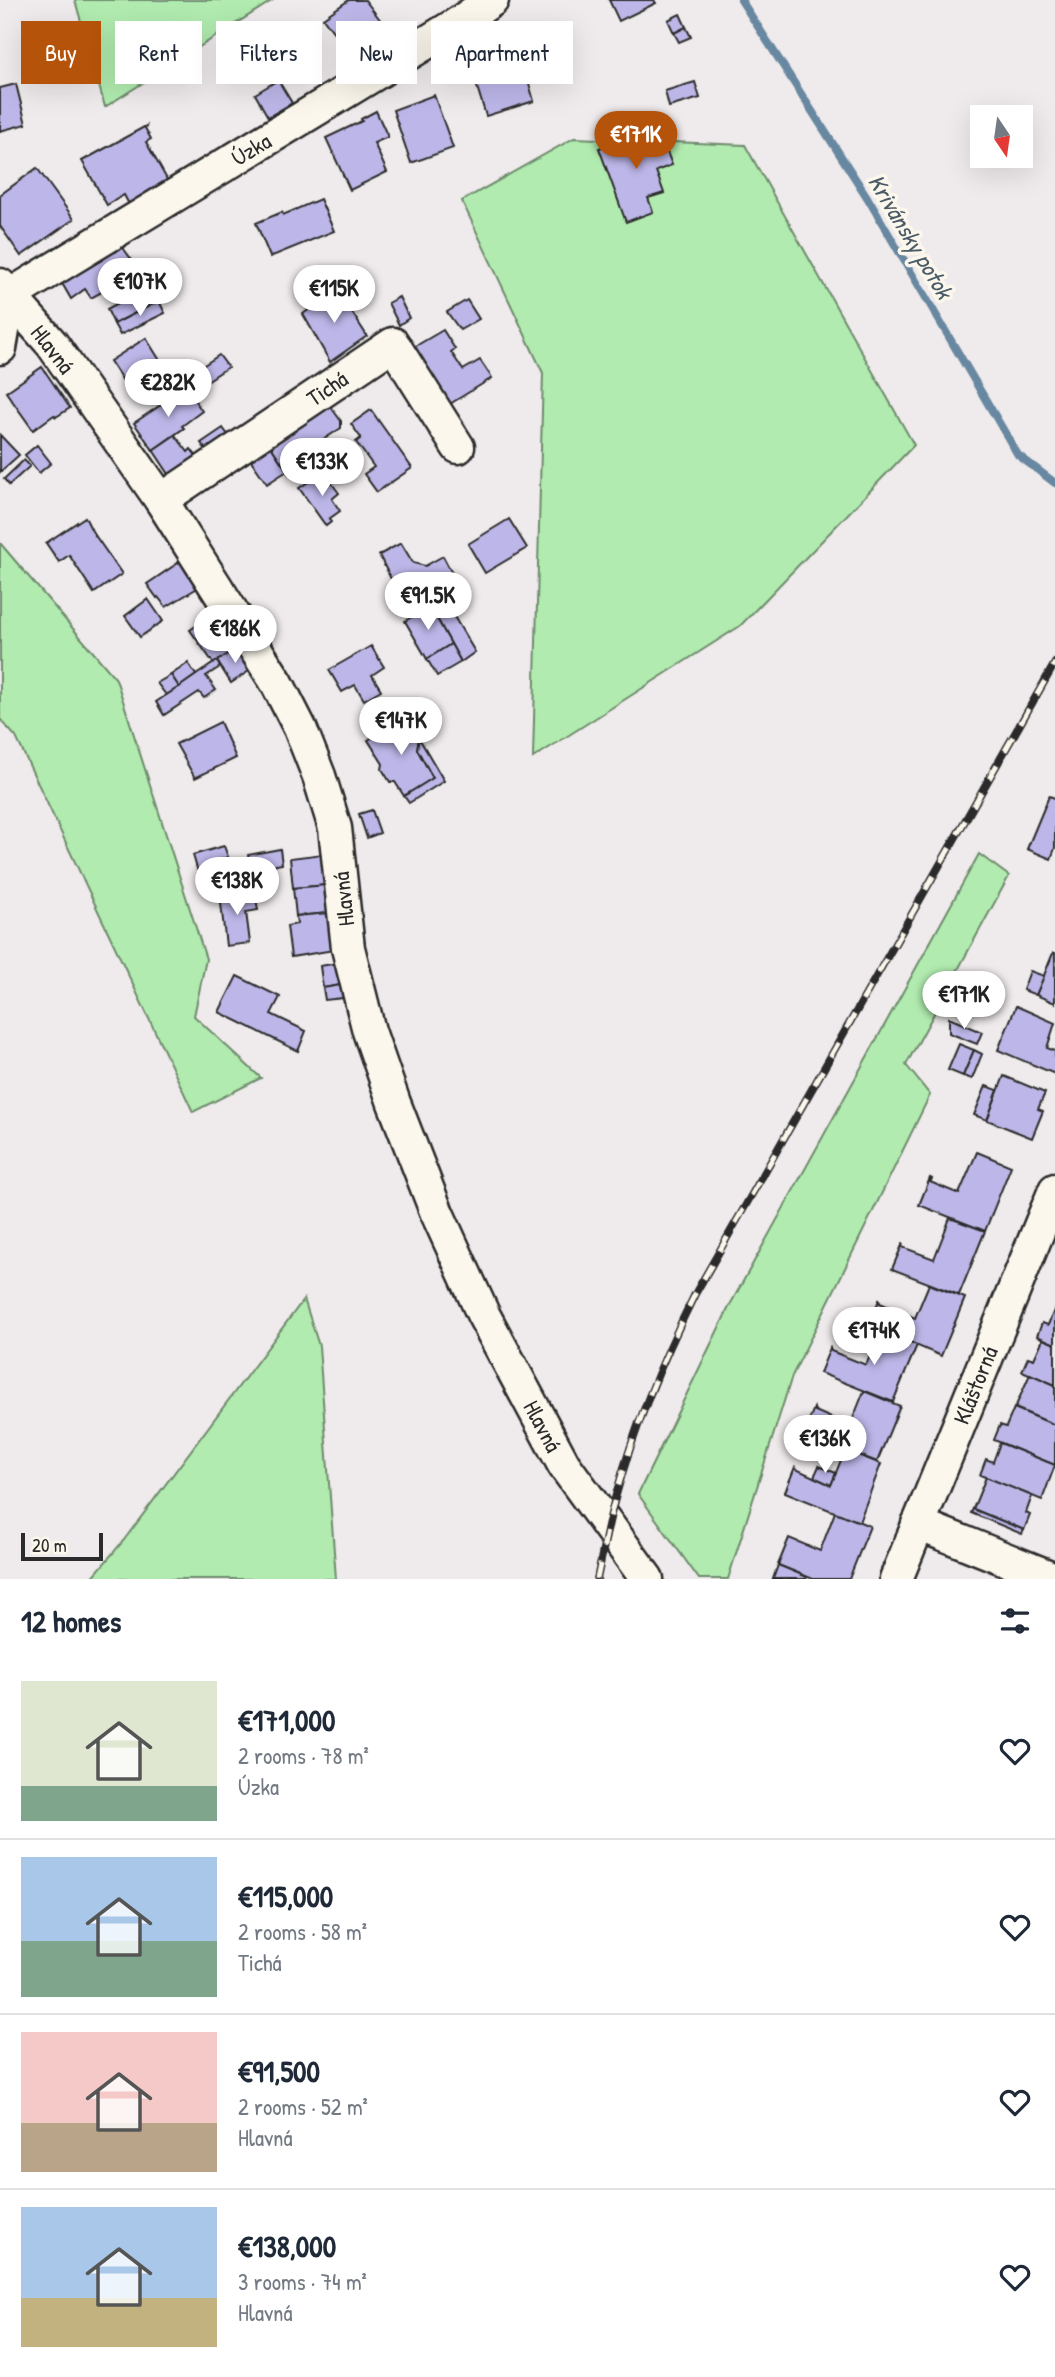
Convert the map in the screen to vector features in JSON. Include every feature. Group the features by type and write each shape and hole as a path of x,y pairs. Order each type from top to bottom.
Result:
{"street":[{"name":"Úzka","path":"4,291 445,31 492,0"},
{"path":"0,348 4,291"},
{"name":"Hlavná","path":"4,291 52,344 161,500 277,683 300,728 320,776 335,828 348,948 369,1031 436,1211 482,1314 564,1465 646,1579"},
{"name":"Tichá","path":"161,500 393,344 458,447"},
{"name":"Kláštorná","path":"896,1579 1055,1190"},
{"path":"918,1524 1055,1579"},
{"path":"622,1579 625,1547"}],"green space":[{"path":"75,0 273,0 240,21 216,21 216,36 202,45 202,21 115,21 115,84 141,84 105,107 99,84 101,84 101,21 81,21"},
{"path":"574,138 745,145 914,445 740,626 533,758 543,373 462,201"},
{"path":"0,543 116,679 206,959 194,1016 261,1078 193,1112 16,737 0,719"},
{"path":"979,854 1009,876 906,1065 930,1095 792,1376 728,1579 699,1579 638,1494 730,1305"},
{"path":"304,1299 319,1346 336,1579 91,1579 124,1540"}],"building":[{"path":"349,0 365,0 381,21 336,21 336,36 323,18"},
{"path":"609,0 654,0 656,3 619,21"},
{"path":"680,14 686,27 674,33 668,20"},
{"path":"686,27 691,37 679,42 674,33"},
{"path":"695,82 700,98 669,107 665,91"},
{"path":"16,84 26,124 0,131 0,88"},
{"path":"271,84 280,84 292,103 268,117 255,94"},
{"path":"476,84 529,84 534,101 486,116"},
{"path":"434,95 453,148 411,163 393,110"},
{"path":"376,111 388,137 374,143 387,172 350,190 326,138 362,121 361,119"},
{"path":"146,126 151,139 146,142 173,190 133,212 124,195 107,205 82,161"},
{"path":"657,126 672,165 656,171 664,193 648,198 653,212 626,222 599,148"},
{"path":"37,168 74,219 21,256 0,226 0,195"},
{"path":"320,199 334,231 270,257 256,223"},
{"path":"118,241 137,267 91,298 85,289 71,299 59,278"},
{"path":"151,285 159,301 114,324 107,309"},
{"path":"337,289 367,336 330,362 303,314"},
{"path":"399,297 409,318 399,325 388,303"},
{"path":"467,300 479,319 460,330 447,312"},
{"path":"159,301 165,313 120,335 114,324"},
{"path":"443,330 455,349 451,352 463,370 480,360 492,378 445,407 409,350"},
{"path":"146,338 169,375 135,399 110,361"},
{"path":"219,355 228,367 198,387 189,375"},
{"path":"42,367 70,408 56,417 54,415 33,430 6,392"},
{"path":"186,388 202,411 153,450 134,423"},
{"path":"328,403 341,421 341,428 303,453 308,461 289,474 268,442"},
{"path":"371,410 412,468 377,492 364,474 374,467 356,442 361,438 351,424"},
{"path":"223,428 231,439 209,454 201,443"},
{"path":"0,435 19,455 0,472"},
{"path":"175,435 188,452 191,449 200,461 173,480 153,450"},
{"path":"268,442 287,471 267,484 248,456"},
{"path":"37,445 51,463 39,473 25,455"},
{"path":"24,460 30,466 9,485 4,479"},
{"path":"316,477 319,482 327,477 339,493 332,499 340,511 329,519 331,522 326,526 299,488"},
{"path":"85,517 122,574 94,593 69,555 59,562 46,543"},
{"path":"509,519 527,548 485,573 468,544"},
{"path":"401,543 413,563 425,566 443,556 455,579 405,607 379,555"},
{"path":"181,561 199,587 166,607 147,584"},
{"path":"443,598 475,652 461,662 430,606"},
{"path":"148,599 163,621 140,637 125,616"},
{"path":"430,606 451,644 427,659 405,621"},
{"path":"216,612 241,646 214,664 190,630"},
{"path":"451,644 461,662 437,676 427,659"},
{"path":"241,646 252,669 231,683 217,661"},
{"path":"371,646 384,667 372,675 381,690 364,700 355,685 342,692 329,670"},
{"path":"217,661 220,667 206,676 216,690 204,698 199,692 164,715 156,702"},
{"path":"188,663 196,675 179,687 171,675"},
{"path":"171,675 179,687 166,695 157,683"},
{"path":"404,718 419,738 417,749 433,778 404,796 395,782 390,782 382,769 383,764 368,740"},
{"path":"220,722 236,758 195,778 176,744"},
{"path":"419,738 444,781 409,803 404,796 433,778 417,749"},
{"path":"1049,796 1055,798 1055,848 1051,859 1027,849"},
{"path":"372,810 380,833 367,838 359,814"},
{"path":"224,846 228,857 217,861 220,873 200,879 193,855"},
{"path":"280,849 282,864 250,870 248,855"},
{"path":"323,854 327,885 293,888 290,858"},
{"path":"327,885 329,913 296,916 293,888"},
{"path":"255,892 258,910 246,912 250,943 226,946 220,895"},
{"path":"329,913 334,950 291,957 287,926 297,924 296,916"},
{"path":"1055,953 1055,1003 1036,995"},
{"path":"338,963 341,985 323,988 320,966"},
{"path":"1030,971 1044,976 1036,995 1023,990"},
{"path":"237,976 280,997 271,1014 306,1031 298,1051 219,1012"},
{"path":"341,985 343,998 325,1000 323,988"},
{"path":"1016,1006 1055,1023 1047,1048 1055,1051 1055,1074 998,1050"},
{"path":"949,1018 982,1032 977,1044 949,1033"},
{"path":"959,1044 974,1050 963,1076 948,1070"},
{"path":"974,1050 982,1054 972,1079 963,1076"},
{"path":"1004,1076 1045,1093 1038,1109 1043,1111 1032,1138 987,1120"},
{"path":"986,1086 998,1090 987,1120 974,1115"},
{"path":"977,1152 1011,1166 985,1231 919,1205 930,1178 930,1182 959,1194"},
{"path":"950,1218 985,1231 959,1295 892,1269 903,1243 902,1247 934,1259"},
{"path":"929,1284 965,1298 941,1356 869,1325 879,1300 880,1303 915,1318"},
{"path":"1055,1308 1055,1344 1037,1336 1042,1323 1048,1325"},
{"path":"881,1330 917,1345 893,1402 820,1373 830,1348 831,1351 866,1365"},
{"path":"1043,1339 1055,1344 1055,1385 1022,1371 1028,1357 1034,1359"},
{"path":"1030,1374 1055,1385 1055,1425 1015,1408"},
{"path":"864,1391 900,1406 877,1462 804,1433 814,1408 815,1411 850,1426"},
{"path":"1014,1408 1055,1425 1055,1465 994,1440 1000,1425 1006,1427"},
{"path":"1000,1443 1055,1465 1042,1500 980,1475 986,1459 993,1462"},
{"path":"845,1450 881,1464 859,1522 785,1492 795,1467 831,1485"},
{"path":"819,1466 836,1473 831,1485 814,1477"},
{"path":"986,1477 1032,1496 1026,1513 1030,1515 1024,1530 973,1509"},
{"path":"973,1509 1024,1530 1022,1534 971,1513"},
{"path":"835,1512 870,1526 849,1579 813,1579 778,1565 789,1538 820,1551"},
{"path":"778,1565 807,1577 773,1579"}],"waterway":[{"name":"Krivánsky potok","path":"741,0 867,197 1018,455 1055,483"}],"railway":[{"path":"597,1579 613,1505 632,1443 661,1367 695,1294 1055,663"}]}
